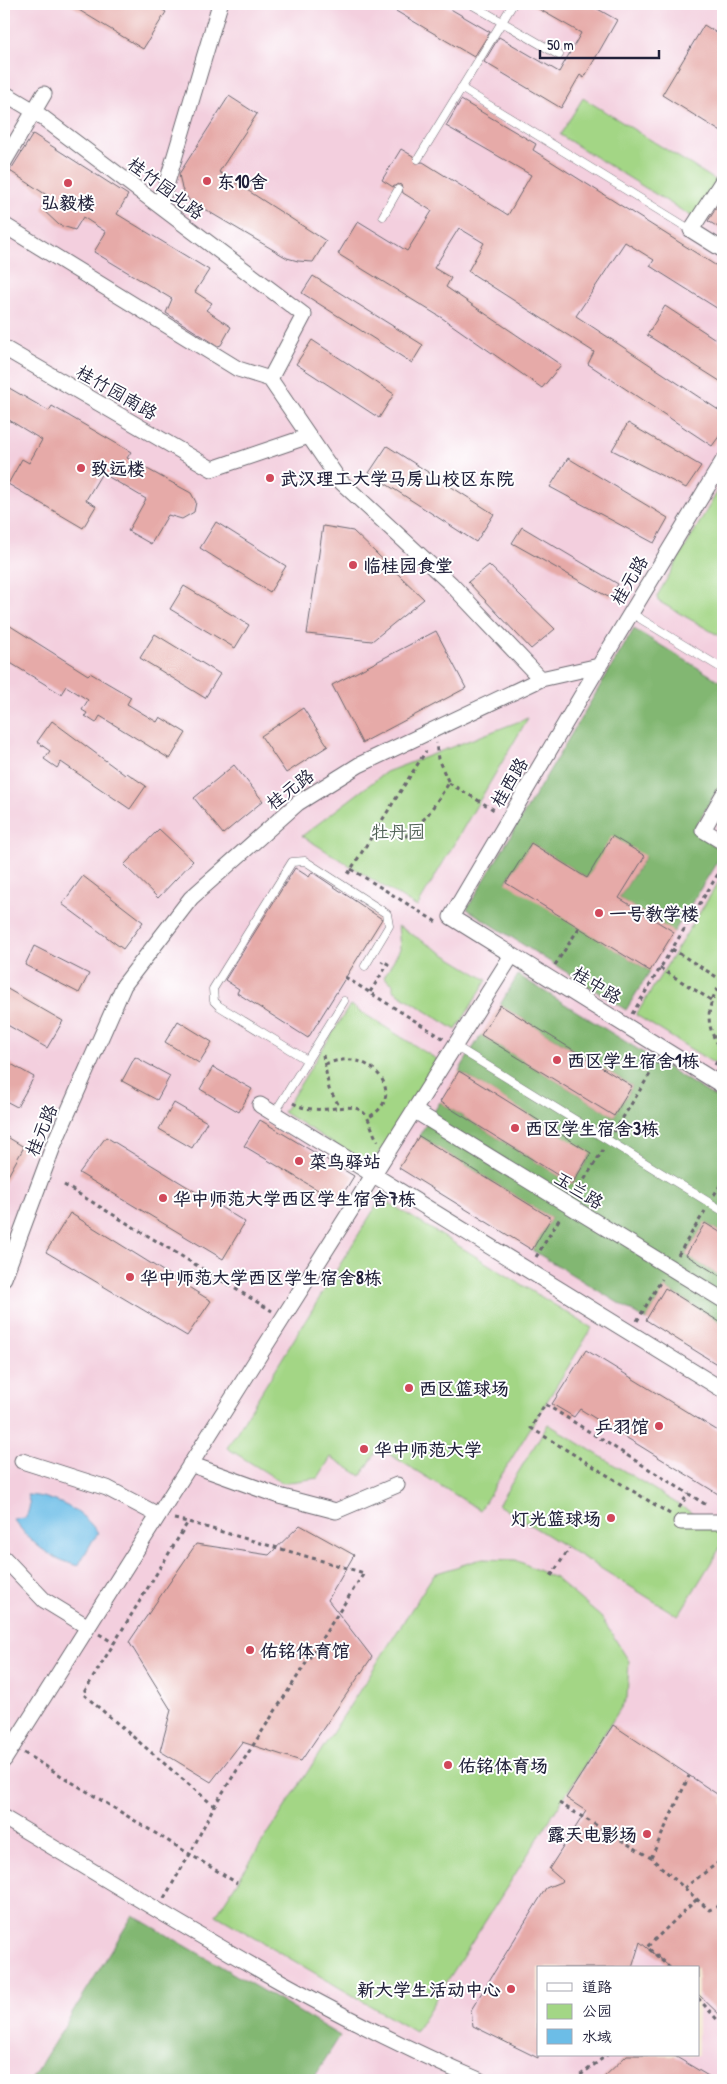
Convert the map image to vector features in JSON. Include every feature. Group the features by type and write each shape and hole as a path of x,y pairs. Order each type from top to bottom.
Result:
{"street":[{"path":"160,206 220,4"},
{"name":"桂竹园北路","path":"4,93 34,112 304,315 270,379"},
{"path":"4,162 44,94"},
{"path":"723,180 691,230 723,250"},
{"path":"4,225 238,369 270,379 338,480 451,584 540,679"},
{"name":"桂竹园南路","path":"4,348 212,469 309,436"},
{"name":"桂元路","path":"4,1278 54,1144 124,985 191,898 298,803 359,765 540,679 599,666 723,461"},
{"name":"桂西路","path":"451,917 599,666"},
{"path":"723,795 703,830 723,842"},
{"name":"桂中路","path":"451,917 723,1086"},
{"path":"4,1760 512,955"},
{"path":"260,1105 723,1390"},
{"name":"玉兰路","path":"414,1111 723,1300"},
{"path":"22,1461 107,1488 158,1515"},
{"path":"190,1464 279,1496 336,1510 397,1485"},
{"path":"677,1519 723,1522"},
{"path":"4,1558 44,1600 88,1627"},
{"path":"4,1818 288,1987 419,2055 479,2080"}],"lane":[{"path":"471,4 559,55"},
{"path":"418,159 513,4"},
{"path":"461,88 691,230"},
{"path":"383,216 398,190"},
{"path":"631,613 723,669"},
{"path":"308,1060 219,1006 214,1001 213,989 220,974 292,862 306,861 387,914 389,926 366,966"},
{"path":"274,1114 344,1001"},
{"path":"455,1046 723,1211"}],"path":[{"path":"348,874 435,735 438,759 449,784 509,819"},
{"path":"374,833 404,838 427,816 449,784"},
{"path":"625,1025 723,866"},
{"path":"351,869 444,927 451,917"},
{"path":"548,977 579,928"},
{"path":"672,949 723,982 711,1000 709,1024 714,1038 723,1050"},
{"path":"370,992 388,964 383,961 379,967"},
{"path":"660,968 711,1000"},
{"path":"346,977 455,1046"},
{"path":"315,1048 322,1054 330,1089 340,1107"},
{"path":"528,1270 665,1050"},
{"path":"325,1064 354,1060 370,1067 381,1078 387,1090 384,1104 379,1112 368,1118"},
{"path":"284,1098 310,1111 340,1107 356,1108 368,1118 377,1139 390,1149"},
{"path":"64,1185 284,1318"},
{"path":"677,1519 530,1428 545,1404 709,1507"},
{"path":"157,1909 190,1854 214,1806 364,1573 188,1522 83,1694 214,1806"},
{"path":"551,1576 569,1549"},
{"path":"12,1746 237,1883"},
{"path":"651,1858 689,1776"},
{"path":"559,1803 651,1858 709,1910 723,1904"},
{"path":"684,1888 723,1858"},
{"path":"668,1966 647,1947 697,1899"},
{"path":"664,1966 665,1962"},
{"path":"700,2000 723,2026"},
{"path":"574,2080 606,2056"}],"shaded area":[{"name":"华中师范大学","path":"4,4 723,4 723,2080 4,2080"}],"green space":[{"path":"583,98 717,181 694,218 560,135"},
{"path":"723,482 723,638 658,601 657,596"},
{"path":"634,629 723,683 723,780 693,831 723,852 674,932 619,898 645,857 613,837 587,878 531,843 506,882 650,971 626,1010 467,909"},
{"name":"牡丹园","path":"528,718 417,907 302,836 386,772"},
{"path":"723,875 723,1069 636,1015"},
{"path":"398,926 487,980 456,1030 393,990 393,984 384,977 400,949"},
{"path":"518,975 723,1102 723,1234 705,1223 686,1255 723,1278 723,1324 665,1288 646,1320 532,1250 551,1218 419,1136 440,1102 572,1184 591,1154 459,1071 481,1035 614,1116 632,1086 500,1005"},
{"path":"350,1005 438,1060 371,1167 283,1112"},
{"name":"西区篮球场","path":"381,1198 592,1328 480,1510 379,1448 361,1476 331,1457 318,1478 283,1483 227,1448"},
{"name":"灯光篮球场","path":"548,1424 723,1532 723,1543 678,1616 498,1505"},
{"name":"佑铭体育场","path":"481,1559 516,1560 555,1578 601,1617 629,1661 627,1698 415,2032 216,1915 434,1574"},
{"path":"133,1915 340,2036 312,2080 31,2080"}],"water":[{"path":"27,1495 47,1498 67,1506 85,1518 98,1534 78,1566 58,1559 42,1549 27,1536 13,1519 25,1518 29,1506"}],"building":[{"path":"69,4 152,4 166,12 143,49"},
{"path":"384,4 442,4 490,32 474,57"},
{"path":"530,4 589,4 617,20 584,78 580,75 561,108 484,62 499,37 559,72 581,33"},
{"path":"704,25 723,37 723,133 662,95"},
{"name":"东10舍","path":"229,96 257,114 219,172 326,241 313,262 287,258 189,200 182,189 179,174"},
{"path":"461,100 536,144 533,150 723,270 723,312 650,266 654,260 625,242 576,316 723,413 723,431 712,446 588,364 594,352 468,271 484,243 459,228 434,268 451,278 446,287 561,365 542,388 442,318 338,254 358,221 407,251 432,211 403,193 401,185 398,184 393,187 382,180 401,149 413,156 415,163 423,162 508,215 531,175 446,126"},
{"path":"33,134 128,195 117,214 209,270 195,292 212,303 206,310 231,327 221,345 218,346 166,313 172,299 94,252 106,232 83,217 75,230 59,225 42,209 48,196 10,171"},
{"path":"723,197 723,230 708,221"},
{"path":"313,276 423,345 412,363 302,293"},
{"path":"665,306 723,344 723,383 647,335"},
{"path":"312,340 394,394 379,418 296,364"},
{"name":"致远楼","path":"4,385 49,411 52,406 131,452 127,458 191,493 196,502 194,512 182,519 168,515 151,544 128,531 146,499 102,473 86,500 96,506 83,528 8,484 22,459 29,463 42,440 4,417"},
{"path":"628,423 701,466 686,488 612,450"},
{"path":"387,446 494,514 476,542 369,473"},
{"path":"568,458 668,518 654,543 550,487"},
{"path":"216,522 286,566 270,592 200,548"},
{"name":"临桂园食堂","path":"323,526 353,531 424,599 372,641 307,634"},
{"path":"522,527 618,584 610,598 512,543"},
{"path":"489,565 555,629 531,649 468,582"},
{"path":"184,586 249,625 235,648 170,609"},
{"path":"4,622 88,675 90,673 131,697 127,704 157,722 160,717 186,733 170,759 100,716 96,723 85,716 87,713 82,710 88,700 66,686 61,694 4,659"},
{"path":"436,631 466,688 362,743 332,685"},
{"path":"155,634 220,674 205,698 140,658"},
{"path":"303,708 328,746 286,773 261,736"},
{"path":"52,721 125,775 127,773 146,786 130,809 61,762 57,768 44,759 50,751 37,742"},
{"path":"234,765 263,801 223,834 194,798"},
{"path":"159,829 193,861 158,898 124,865"},
{"name":"一号教学楼","path":"612,836 645,856 619,898 674,932 650,971 506,883 531,843 587,878"},
{"path":"295,868 309,877 312,872 382,919 308,1038 237,993 239,989 225,980"},
{"path":"83,876 143,922 123,949 62,904"},
{"path":"34,946 89,974 79,993 25,965"},
{"path":"4,987 63,1021 47,1048 4,1023"},
{"name":"西区学生宿舍1栋","path":"500,1005 632,1086 614,1116 481,1035"},
{"path":"178,1021 212,1042 199,1063 165,1042"},
{"path":"135,1057 170,1076 157,1100 122,1081"},
{"path":"4,1060 34,1077 17,1107 4,1100"},
{"path":"213,1067 252,1089 239,1112 200,1089"},
{"name":"西区学生宿舍3栋","path":"459,1071 591,1153 572,1184 440,1102"},
{"path":"174,1103 207,1122 192,1148 159,1129"},
{"name":"菜鸟驿站","path":"260,1120 354,1176 338,1202 244,1146"},
{"path":"4,1135 24,1147 4,1183"},
{"path":"419,1136 551,1218 532,1250 399,1168"},
{"name":"华中师范大学西区学生宿舍7栋","path":"106,1137 245,1222 223,1259 79,1173"},
{"name":"华中师范大学西区学生宿舍8栋","path":"70,1213 211,1301 187,1336 46,1252"},
{"path":"705,1223 723,1234 723,1278 686,1255"},
{"path":"665,1288 723,1324 723,1368 646,1320"},
{"name":"乒羽馆","path":"586,1350 723,1434 723,1497 580,1409 574,1417 552,1404"},
{"name":"佑铭体育馆","path":"300,1525 354,1555 328,1600 372,1657 301,1761 242,1742 211,1782 160,1751 171,1710 129,1642 196,1544 269,1555"},
{"path":"613,1725 723,1798 723,2018 700,1996 700,1966 669,1966 640,1942 633,1966 537,1966 538,2058 473,2026 471,2010 546,1888 563,1881 549,1869 586,1811 566,1798"},
{"path":"626,2056 675,2056 715,2080 601,2080"}],"place":[{"name":"东10舍","path":"207,181"},
{"name":"弘毅楼","path":"68,183"},
{"name":"致远楼","path":"81,468"},
{"name":"武汉理工大学马房山校区东院","path":"270,478"},
{"name":"临桂园食堂","path":"353,565"},
{"name":"一号教学楼","path":"599,913"},
{"name":"西区学生宿舍1栋","path":"557,1060"},
{"name":"西区学生宿舍3栋","path":"515,1128"},
{"name":"菜鸟驿站","path":"299,1161"},
{"name":"华中师范大学西区学生宿舍7栋","path":"163,1198"},
{"name":"华中师范大学西区学生宿舍8栋","path":"130,1277"},
{"name":"西区篮球场","path":"409,1388"},
{"name":"乒羽馆","path":"659,1426"},
{"name":"华中师范大学","path":"364,1449"},
{"name":"灯光篮球场","path":"611,1518"},
{"name":"佑铭体育馆","path":"250,1650"},
{"name":"佑铭体育场","path":"448,1765"},
{"name":"露天电影场","path":"647,1834"},
{"name":"新大学生活动中心","path":"511,1989"}]}
